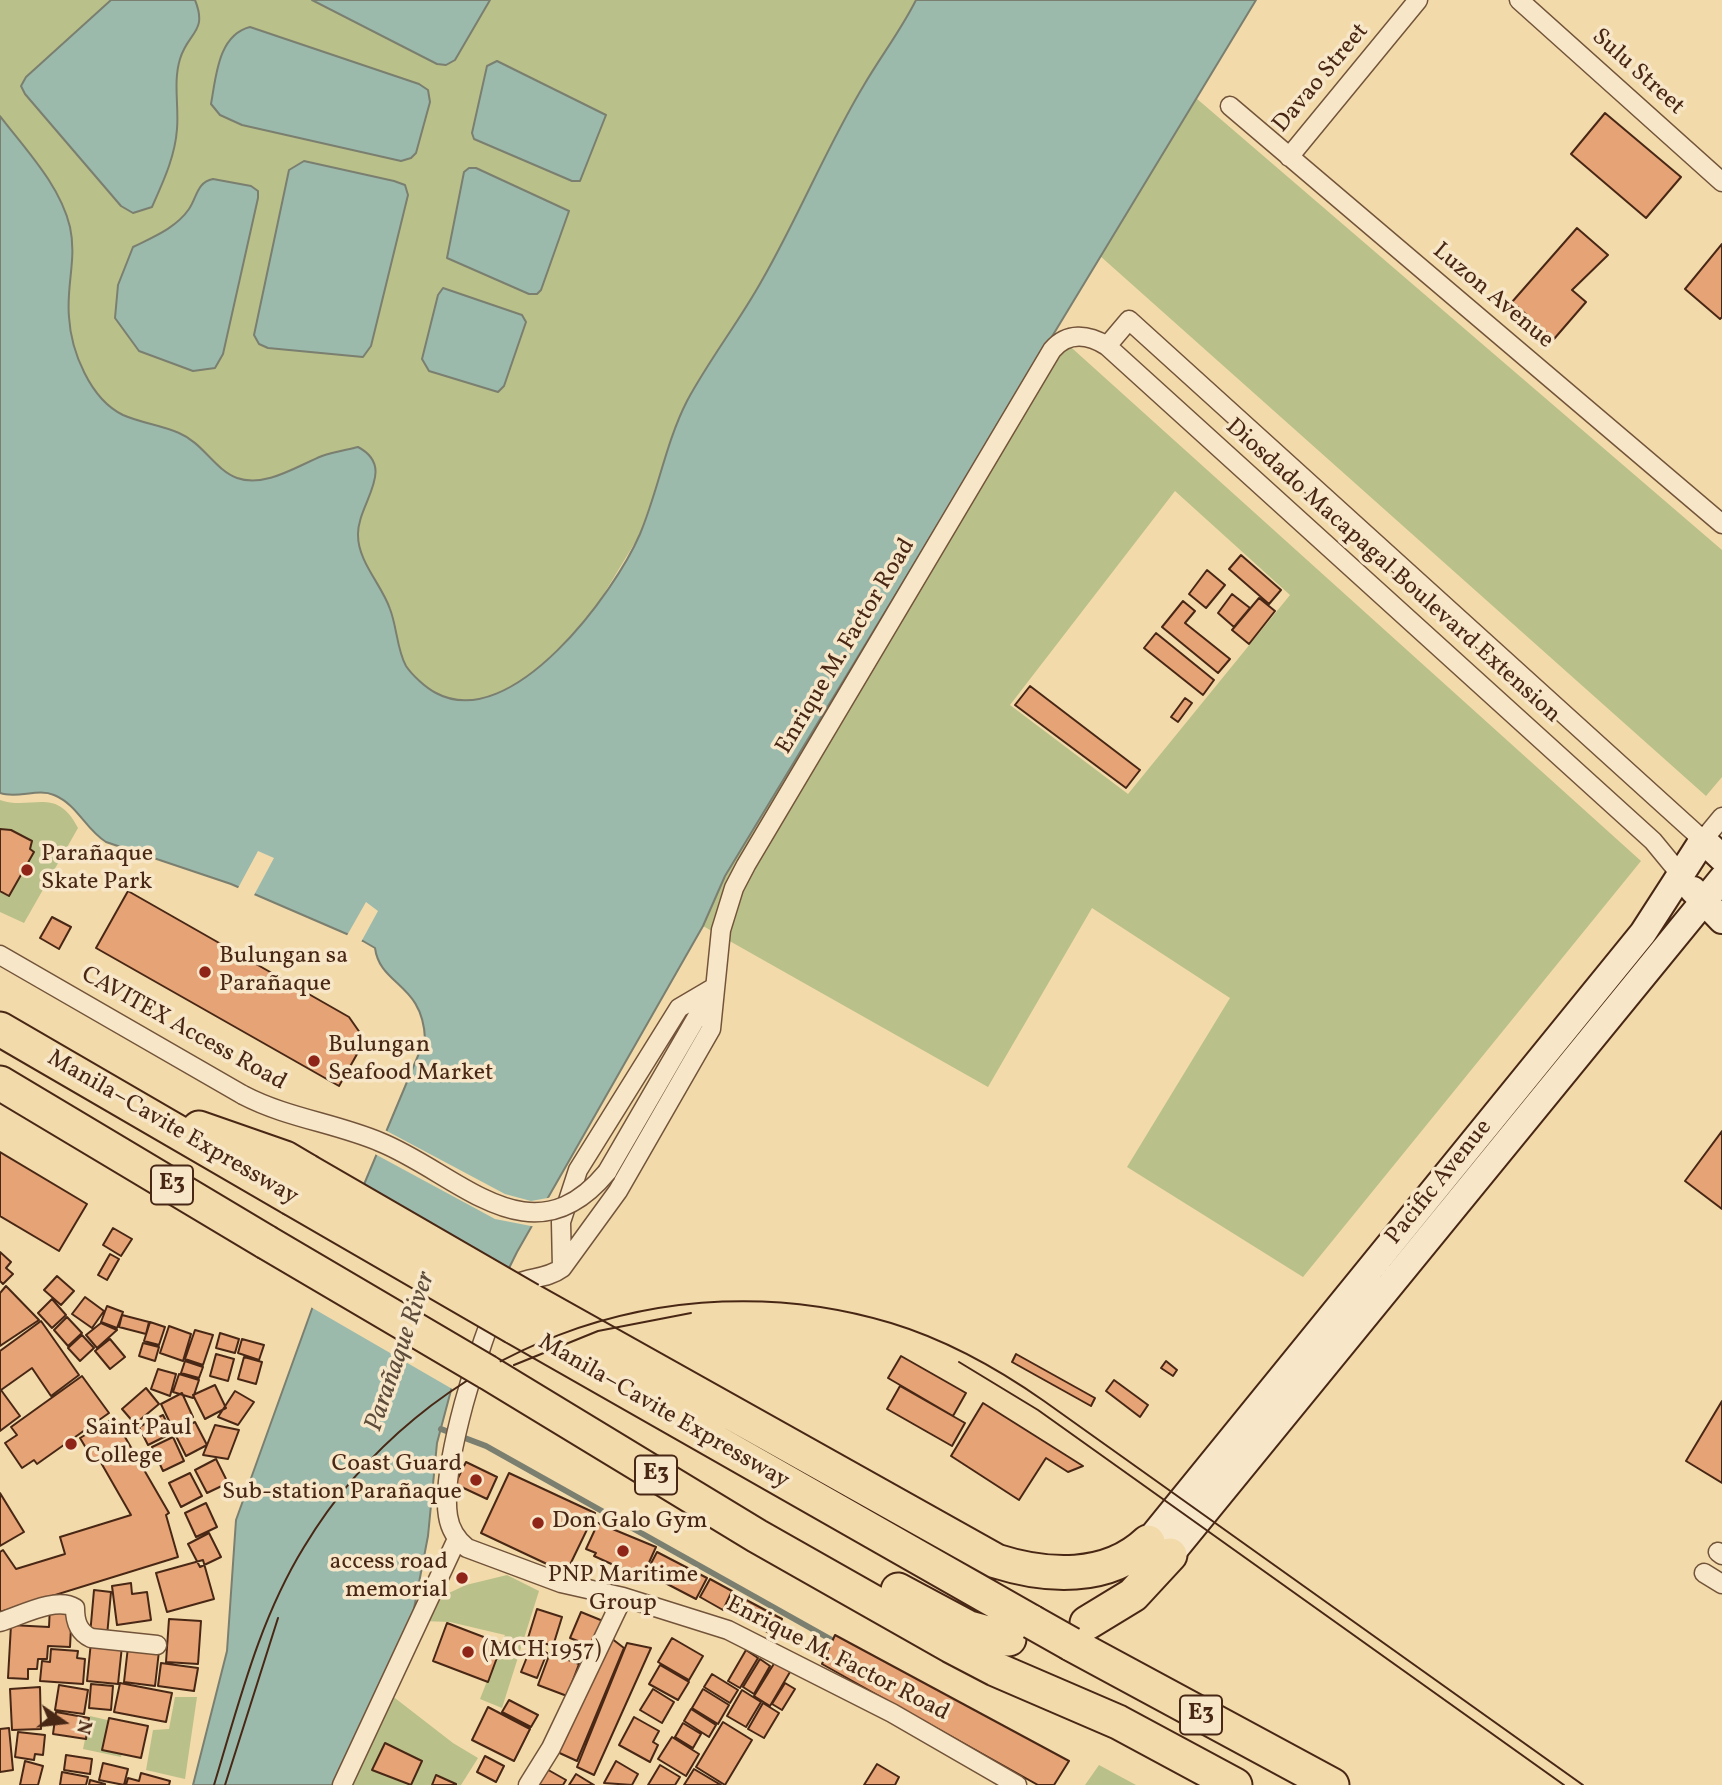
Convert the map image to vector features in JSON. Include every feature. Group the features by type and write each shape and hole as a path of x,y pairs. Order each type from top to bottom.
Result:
{"highway":[{"name":"Manila–Cavite Expressway","path":"0,1029 127,1103 299,1185 522,1313 1021,1630 1079,1633 1332,1785"},
{"name":"Manila–Cavite Expressway","path":"0,1083 803,1563 995,1669 1118,1722 1235,1785"},
{"path":"522,1313 996,1561 1042,1572 1079,1573 1159,1548"},
{"path":"487,1372 698,1479 954,1621 979,1633 1021,1630"},
{"path":"1079,1633 1133,1595 1159,1548"}],"main road":[{"name":"Pacific Avenue","path":"1159,1548 1643,933 1681,875 1712,849"},
{"path":"1681,875 1713,911"},
{"name":"Pacific Avenue","path":"1159,1548 1713,911 1722,880"}],"street":[{"name":"Davao Street","path":"1289,157 1418,0"},
{"name":"Sulu Street","path":"1519,0 1722,182"},
{"name":"Luzon Avenue","path":"1230,106 1722,524"},
{"name":"Diosdado Macapagal Boulevard Extension","path":"1107,346 1129,320 1712,849"},
{"name":"Diosdado Macapagal Boulevard Extension","path":"1057,344 1067,338 1082,337 1107,346 1653,841 1681,875"},
{"name":"Enrique M. Factor Road","path":"562,1268 618,1191 711,1029 713,988 724,920 746,864 1057,344"},
{"name":"Pacific Avenue","path":"1712,849 1722,817"},
{"name":"CAVITEX Access Road","path":"0,955 243,1095 283,1113 391,1146 481,1198 514,1212 544,1213 571,1205 584,1196 607,1172 713,988"},
{"path":"342,1785 457,1539 448,1518 451,1462 460,1420 496,1307 507,1289 519,1281 550,1277 562,1268 561,1222 578,1170 679,1008 713,988"},
{"name":"Enrique M. Factor Road","path":"457,1539 467,1548 561,1583 698,1619 740,1636 892,1713 1017,1785"},
{"path":"1704,1573 1722,1584"},
{"path":"528,1785 551,1748 622,1597"},
{"path":"0,1622 58,1604 69,1605 75,1608 75,1621 83,1635 91,1639 157,1645"}],"green space":[{"path":"0,0 916,0 900,30 863,86 760,285 686,404 639,536 514,742 0,605"},
{"path":"1196,98 1722,550 1722,777 1706,796 1099,255"},
{"path":"1053,331 1641,861 1303,1277 1127,1167 1230,998 1092,908 988,1087 703,926 725,876","holes":["1175,491 1290,595 1128,794 1010,705"]},
{"name":"Parañaque Skate Park","path":"0,800 12,803 52,803 70,815 78,828 24,923 0,912"},
{"path":"507,1575 539,1591 502,1708 480,1699 505,1635 450,1622 422,1621 436,1599 466,1585"},
{"path":"391,1695 453,1743 478,1758 461,1785 349,1785"},
{"path":"175,1697 197,1697 185,1779 146,1770 153,1730 169,1729"},
{"path":"90,1716 129,1725 121,1757 83,1749"},
{"path":"1099,1765 1136,1785 1085,1785"}],"water":[{"path":"111,0 195,0 199,19 198,26 183,50 178,68 177,129 171,159 152,207 133,213 121,206 21,86 26,77"},
{"path":"312,0 490,0 455,60 446,65 437,64"},
{"name":"Parañaque River","path":"916,0 1256,0 725,876 703,926 517,1252 454,1379 437,1443 428,1536 412,1619 336,1785 193,1785 227,1651 236,1520 313,1306 425,1039 417,1006 385,970 375,948 363,941 231,884 106,842 92,831 69,805 54,795 0,793 0,116 41,168 65,212 72,239 68,306 71,330 84,373 101,398 123,415 187,437 222,469 237,478 270,478 322,456 358,447 369,456 375,465 375,476 359,523 359,545 390,609 403,660 412,673 432,691 466,700 496,694 527,676 557,651 585,621 608,589 640,534 673,433 687,401 761,282 850,109"},
{"path":"250,27 419,84 428,90 430,102 416,153 401,161 242,125 220,115 211,104 220,58 231,39 239,31"},
{"path":"497,61 606,115 580,181 572,181 474,139 472,133 487,66"},
{"path":"304,161 405,185 408,195 371,346 363,357 268,348 259,344 254,335 289,170"},
{"path":"469,168 476,168 569,211 541,290 537,294 529,294 447,258 464,172"},
{"path":"213,179 251,186 258,191 258,198 223,354 215,368 193,371 139,351 115,318 118,285 133,247 178,222 189,209 200,187"},
{"path":"443,288 522,315 526,322 504,386 498,392 429,371 422,359 438,295"}],"pier":[{"path":"258,851 274,858 253,897 237,890"},
{"path":"366,902 378,911 360,944 345,939"},
{"path":"383,1129 505,1194 531,1201 553,1197 536,1227 495,1219 373,1153"},
{"path":"358,1190 509,1277 454,1390 309,1306"}],"building":[{"path":"1605,113 1681,177 1646,218 1571,154"},
{"path":"1577,228 1608,255 1572,290 1586,302 1554,339 1512,302"},
{"path":"1722,244 1722,317 1720,319 1685,289"},
{"path":"1241,555 1281,590 1269,604 1229,569"},
{"path":"1207,570 1225,585 1206,608 1189,594"},
{"path":"1232,594 1250,608 1234,627 1218,613"},
{"path":"1259,598 1275,611 1249,644 1232,630"},
{"path":"1183,601 1195,611 1185,623 1230,659 1218,673 1162,627"},
{"path":"1156,633 1214,680 1203,695 1144,648"},
{"path":"1030,686 1140,770 1126,788 1015,705"},
{"path":"1185,698 1192,703 1178,722 1171,717"},
{"path":"0,829 11,830 32,841 30,849 34,852 9,896 0,891"},
{"name":"Bulungan sa Parañaque","path":"128,891 349,1017 365,1040 339,1086 96,948"},
{"path":"52,917 71,927 59,949 40,938"},
{"path":"1722,1131 1722,1209 1685,1181"},
{"path":"0,1152 87,1204 59,1251 0,1216"},
{"path":"113,1228 132,1239 121,1256 103,1245"},
{"path":"0,1252 11,1262 6,1268 13,1274 3,1284 0,1281"},
{"path":"110,1254 119,1259 107,1280 98,1275"},
{"path":"57,1276 74,1291 61,1305 44,1290"},
{"path":"6,1286 39,1320 0,1346 0,1293"},
{"path":"85,1297 104,1311 92,1328 72,1314"},
{"path":"52,1299 66,1315 52,1328 38,1313"},
{"path":"107,1306 123,1312 117,1328 101,1322"},
{"path":"122,1315 149,1322 146,1334 119,1327"},
{"path":"67,1317 82,1333 68,1346 54,1330"},
{"path":"41,1321 79,1375 51,1396 32,1368 1,1390 20,1416 0,1431 0,1351"},
{"path":"150,1322 165,1327 159,1345 144,1341"},
{"path":"101,1323 117,1330 97,1348 86,1335"},
{"path":"169,1326 191,1334 183,1361 160,1353"},
{"path":"195,1330 213,1335 203,1365 185,1359"},
{"path":"220,1333 239,1339 235,1353 216,1348"},
{"path":"82,1335 94,1348 80,1361 68,1348"},
{"path":"110,1339 125,1357 110,1369 95,1351"},
{"path":"242,1339 264,1345 259,1360 238,1353"},
{"path":"143,1343 159,1347 155,1361 139,1356"},
{"path":"216,1354 234,1359 228,1381 210,1376"},
{"path":"1016,1354 1095,1398 1091,1406 1012,1362"},
{"path":"901,1356 966,1393 953,1416 888,1378"},
{"path":"244,1357 262,1362 256,1384 238,1379"},
{"path":"185,1361 203,1367 199,1378 181,1373"},
{"path":"1166,1361 1177,1370 1173,1376 1161,1368"},
{"path":"158,1369 176,1374 170,1396 151,1389"},
{"path":"179,1374 199,1380 193,1398 173,1392"},
{"path":"82,1376 109,1413 37,1464 34,1460 22,1468 5,1443 17,1435 11,1427"},
{"path":"1114,1380 1148,1405 1140,1417 1106,1391"},
{"path":"215,1385 226,1408 205,1419 193,1395"},
{"path":"900,1386 965,1423 952,1446 887,1409"},
{"path":"146,1388 159,1404 135,1424 122,1409"},
{"path":"235,1391 254,1402 238,1425 218,1417"},
{"path":"182,1393 193,1417 172,1427 161,1404"},
{"path":"1722,1401 1722,1483 1686,1461"},
{"path":"983,1403 1083,1466 1068,1472 1046,1458 1019,1500 951,1456"},
{"path":"163,1415 172,1433 148,1445 139,1427"},
{"path":"114,1418 169,1513 166,1515 178,1557 0,1612 0,1552 3,1550 16,1569 65,1554 60,1537 131,1515 100,1461 95,1463 80,1438"},
{"path":"195,1422 207,1445 186,1456 174,1432"},
{"path":"215,1425 239,1430 228,1459 203,1455"},
{"path":"173,1437 184,1461 163,1471 152,1447"},
{"path":"216,1459 228,1483 207,1493 195,1470"},
{"name":"Coast Guard Sub-station Parañaque","path":"466,1462 497,1477 487,1499 455,1484"},
{"path":"190,1473 202,1496 181,1507 169,1483"},
{"name":"Don Galo Gym","path":"509,1473 595,1513 566,1573 481,1533"},
{"path":"0,1493 24,1532 0,1546"},
{"path":"206,1503 217,1527 196,1537 185,1513"},
{"name":"PNP Maritime Group","path":"598,1523 656,1547 642,1578 594,1556 596,1553 586,1549"},
{"path":"209,1533 221,1557 200,1567 188,1544"},
{"name":"PNP Maritime Group","path":"657,1552 707,1578 696,1599 646,1573"},
{"path":"203,1560 214,1599 167,1612 156,1573"},
{"path":"710,1579 732,1591 723,1610 700,1597"},
{"path":"131,1583 132,1594 147,1592 151,1620 117,1625 112,1586"},
{"path":"94,1590 111,1592 107,1636 90,1635"},
{"path":"737,1595 782,1619 773,1635 729,1611"},
{"path":"50,1606 72,1608 70,1647 48,1646 47,1659 38,1659 37,1669 28,1669 28,1679 8,1678 11,1625 49,1627"},
{"path":"537,1609 562,1617 553,1646 528,1638"},
{"path":"581,1612 603,1621 593,1647 570,1638"},
{"path":"169,1619 201,1621 198,1664 166,1662"},
{"name":"(MCH 1957)","path":"447,1623 502,1644 488,1682 433,1661"},
{"path":"607,1635 624,1648 577,1761 553,1750"},
{"path":"835,1635 1069,1761 1054,1785 1038,1785 822,1664"},
{"path":"672,1638 703,1656 689,1680 658,1662"},
{"path":"91,1642 122,1646 118,1684 87,1681"},
{"path":"627,1643 651,1648 594,1775 577,1767"},
{"path":"128,1647 159,1651 155,1686 124,1682"},
{"path":"531,1647 547,1653 537,1678 521,1672"},
{"path":"51,1649 78,1651 77,1658 85,1659 83,1684 40,1681 42,1661 50,1662"},
{"path":"746,1650 758,1658 740,1688 728,1681"},
{"path":"550,1653 579,1664 567,1696 538,1685"},
{"path":"760,1659 770,1666 754,1694 743,1687"},
{"path":"775,1662 790,1672 770,1706 754,1696"},
{"path":"161,1663 198,1668 194,1691 158,1686"},
{"path":"660,1665 689,1682 678,1700 649,1684"},
{"path":"712,1674 738,1690 730,1703 704,1687"},
{"path":"120,1683 172,1693 166,1722 114,1712"},
{"path":"785,1683 795,1689 782,1710 772,1704"},
{"path":"91,1684 113,1686 111,1710 89,1708"},
{"path":"59,1685 88,1690 84,1714 55,1710"},
{"path":"40,1687 41,1729 12,1730 10,1689"},
{"path":"653,1689 674,1702 662,1723 640,1710"},
{"path":"703,1689 729,1705 718,1724 692,1708"},
{"path":"742,1690 761,1702 746,1727 727,1716"},
{"path":"509,1700 538,1715 531,1727 502,1712"},
{"path":"763,1703 779,1713 764,1738 748,1729"},
{"path":"488,1707 530,1729 514,1761 472,1740"},
{"path":"691,1709 716,1725 709,1737 684,1721"},
{"path":"56,1712 89,1718 86,1739 53,1734"},
{"path":"634,1717 659,1731 653,1742 658,1745 650,1762 619,1745"},
{"path":"109,1718 148,1726 141,1758 102,1750"},
{"path":"723,1722 752,1740 725,1785 696,1767"},
{"path":"683,1723 701,1734 693,1748 675,1737"},
{"path":"9,1728 13,1770 0,1772 0,1729"},
{"path":"18,1732 45,1735 43,1755 35,1754 34,1760 15,1757"},
{"path":"672,1737 699,1754 686,1776 658,1759"},
{"path":"385,1743 422,1761 411,1785 372,1770"},
{"path":"66,1755 92,1759 90,1774 64,1770"},
{"path":"485,1756 504,1766 496,1782 477,1772"},
{"path":"25,1761 43,1766 38,1785 20,1785"},
{"path":"616,1761 638,1774 632,1785 604,1783"},
{"path":"103,1763 128,1769 124,1785 99,1780"},
{"path":"877,1764 899,1777 895,1785 864,1785"},
{"path":"660,1765 680,1777 675,1785 648,1785"},
{"path":"543,1767 566,1780 563,1785 537,1785"},
{"path":"694,1769 721,1785 684,1785"},
{"path":"62,1772 88,1777 86,1785 60,1785"},
{"path":"141,1773 170,1781 169,1785 126,1785 128,1778 139,1781"},
{"path":"576,1774 594,1785 569,1785"},
{"path":"436,1775 456,1784 456,1785 432,1785"},
{"path":"90,1780 105,1784 105,1785 89,1785"}],"waterway":[{"path":"441,1429 486,1446 839,1644"}],"tram line":[{"path":"214,1785 262,1633 288,1575 304,1547 355,1477 415,1418 484,1371 559,1335 639,1312 722,1302 807,1305 891,1323 952,1346 990,1366 1044,1401 1583,1785"},
{"path":"514,1365 598,1331 691,1313"},
{"path":"959,1362 1038,1410 1564,1785"},
{"path":"225,1785 278,1618"}],"place":[{"name":"Parañaque Skate Park","path":"27,870"},
{"name":"Bulungan sa Parañaque","path":"205,972"},
{"name":"Bulungan Seafood Market","path":"314,1061"},
{"name":"Saint Paul College","path":"71,1444"},
{"name":"Coast Guard Sub-station Parañaque","path":"476,1480"},
{"name":"Don Galo Gym","path":"538,1523"},
{"name":"PNP Maritime Group","path":"623,1551"},
{"name":"access road memorial","path":"462,1578"},
{"name":"(MCH 1957)","path":"468,1652"}]}
